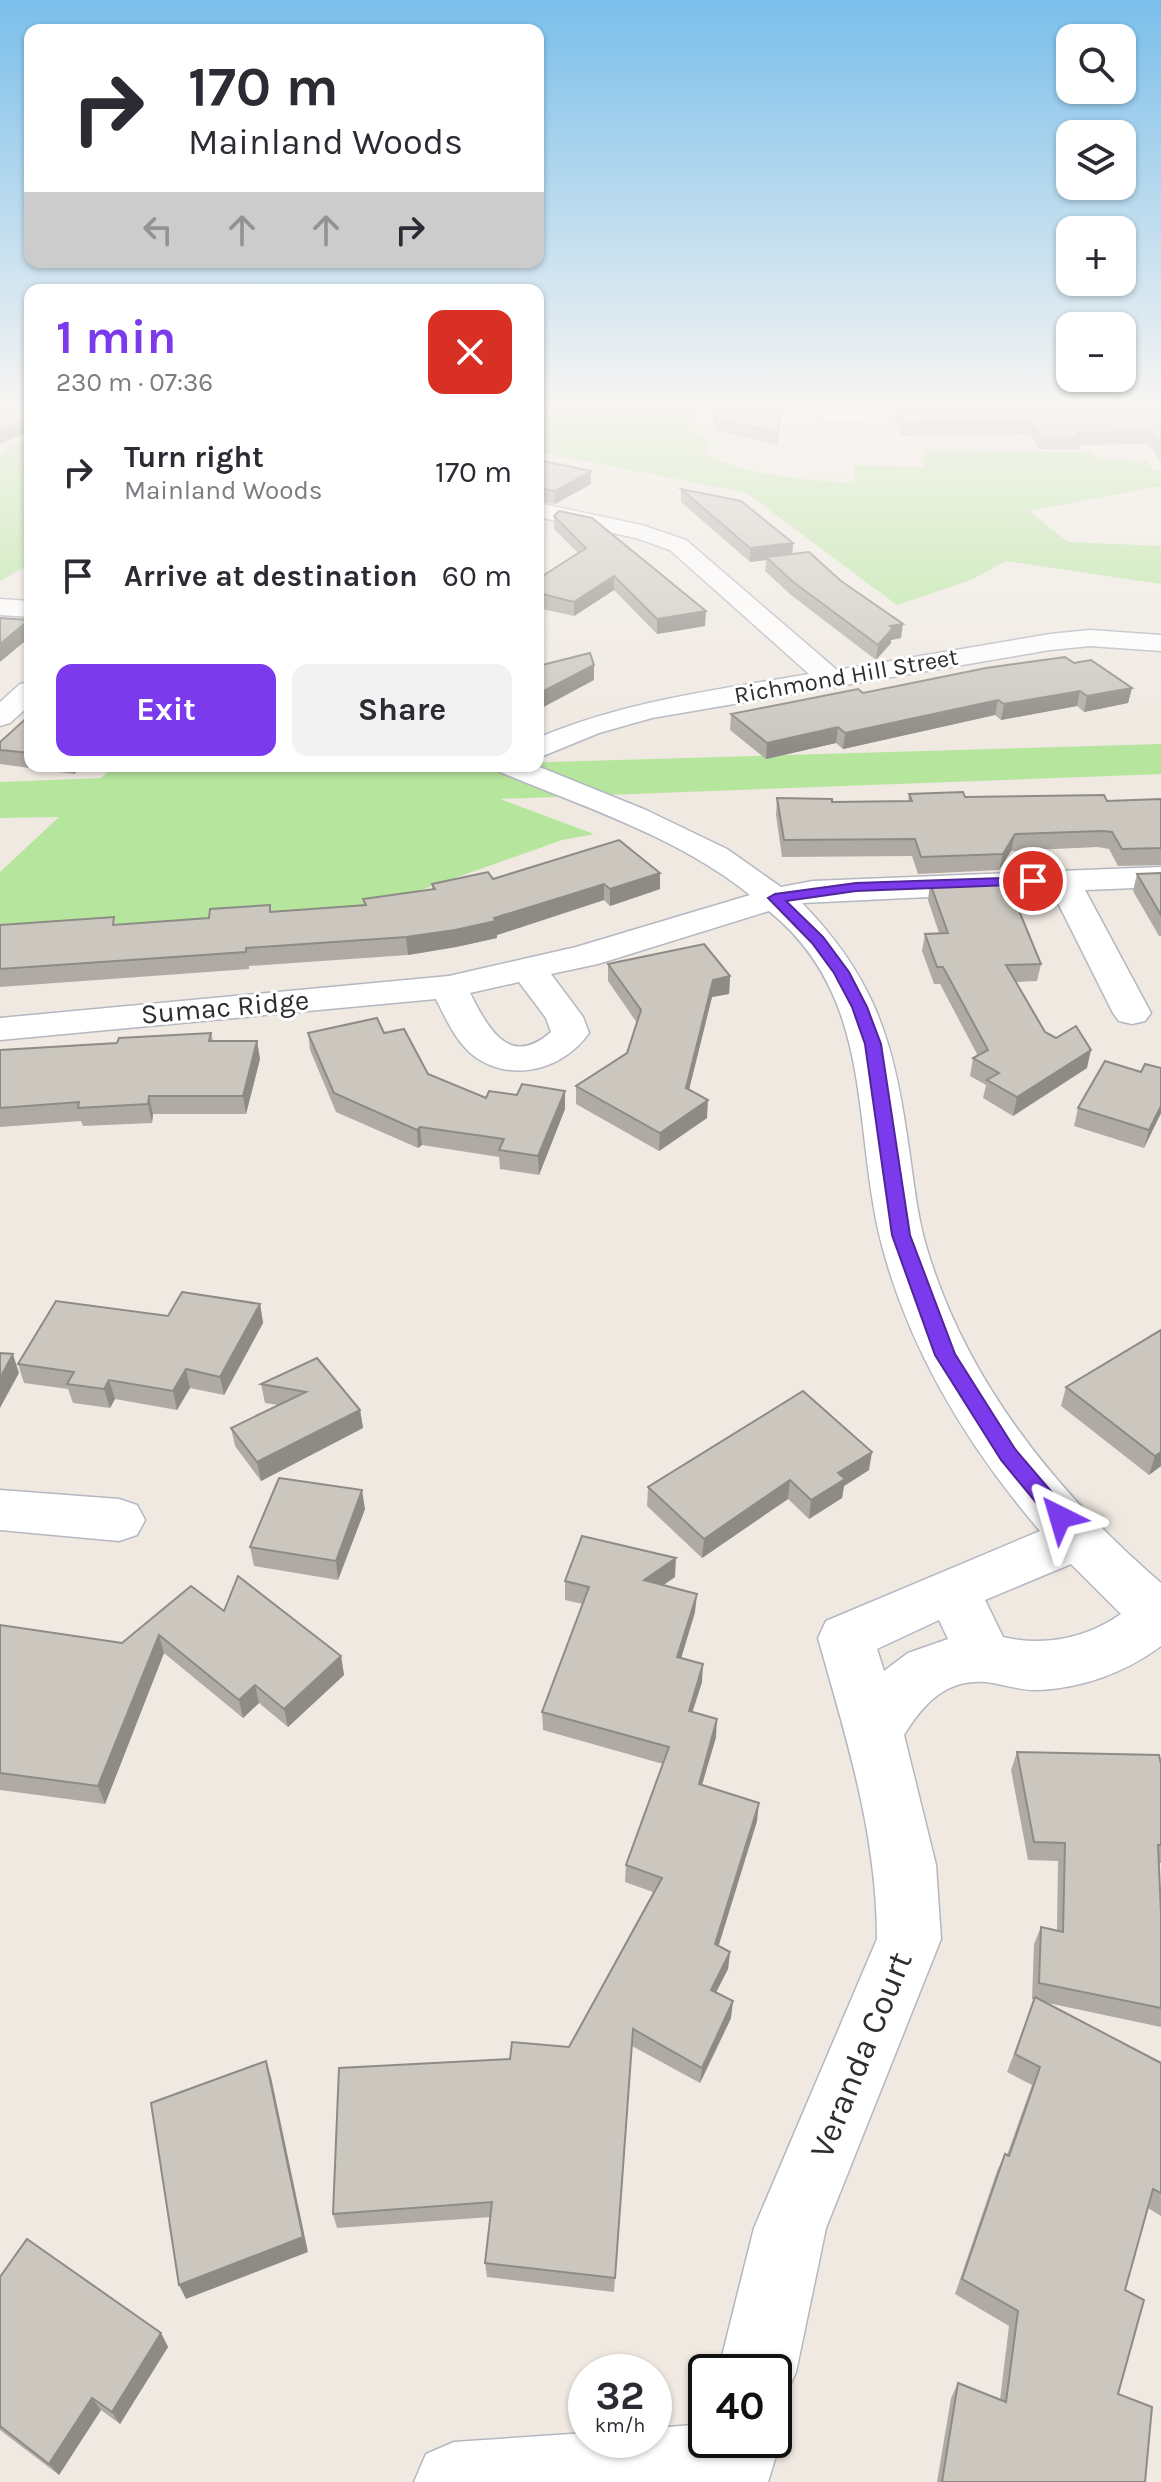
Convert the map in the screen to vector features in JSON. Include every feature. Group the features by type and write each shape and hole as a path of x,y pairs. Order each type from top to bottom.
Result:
{"street":[{"path":"573,518 642,532 678,545 831,679"},
{"path":"549,540 583,520"},
{"path":"0,607 24,609"},
{"name":"Richmond Hill Street","path":"544,746 589,727 648,710 1050,642 1090,638 1161,643"},
{"path":"0,717 24,695"},
{"path":"525,772 674,834 722,859 775,898 818,940 841,972 860,1007 873,1044 901,1235 945,1355 1008,1454 1078,1538 1156,1604 1102,1654 1064,1662 1025,1665 985,1658 947,1661 916,1676 890,1701 873,1734"},
{"name":"Sumac Ridge","path":"0,1029 449,987 530,971 775,898 856,887 1161,877"},
{"path":"1063,880 1132,1013"},
{"path":"449,987 469,1026 486,1047 509,1058 537,1059 560,1046 570,1033 564,1017 530,971"},
{"path":"0,1510 119,1520"},
{"name":"Veranda Court","path":"761,2354 790,2228 909,1939 910,1904 890,1798 846,1638 917,1602 953,1591 1078,1538"},
{"path":"953,1591 985,1658"},
{"path":"454,2482 736,2462 737,2458"}],"green space":[{"path":"0,518 24,518 24,567 0,581"},
{"path":"780,518 1038,518 1068,542 1161,546 1161,584 1006,561 971,580 897,605"},
{"path":"1161,744 1161,774 500,799 594,834 562,840 379,905 0,934 0,872 59,817 0,818 0,782 101,778 108,772 544,772 544,762"}],"building":[{"path":"556,518 592,518 706,611 657,619 614,576 574,602 544,594 544,575 586,548"},
{"path":"715,518 762,518 793,543 750,548"},
{"path":"809,552 841,581 903,624 890,626 893,628 878,645 792,581 766,557"},
{"path":"0,618 24,620 24,624 0,644"},
{"path":"590,653 594,665 544,691 544,664"},
{"path":"1065,657 1074,663 1091,660 1132,688 1087,696 1080,691 1004,704 998,700 845,733 838,727 767,743 731,714 858,689 863,693 986,668"},
{"path":"24,720 24,752 0,750 0,742"},
{"path":"963,792 965,797 1104,795 1107,801 1161,799 1161,848 1122,849 1112,832 1102,831 1015,834 1003,854 921,857 915,839 784,840 777,798 832,799 832,802 912,801 909,794"},
{"path":"619,840 660,873 610,889 604,884 494,918 496,921 455,930 406,937 246,948 246,952 0,969 0,925 114,917 113,925 209,918 210,909 270,905 270,912 366,905 363,899 435,889 432,884 488,872 493,879"},
{"path":"1161,873 1161,915 1137,874"},
{"path":"1006,879 1041,964 1006,965 1045,1032 1056,1038 1076,1026 1091,1050 1017,1097 987,1080 999,1073 973,1058 988,1050 943,967 937,967 925,934 948,933 930,883"},
{"path":"704,944 730,976 713,980 686,1088 708,1100 660,1133 576,1086 627,1053 641,1010 608,964"},
{"path":"377,1018 384,1033 404,1029 428,1074 486,1098 489,1091 517,1095 522,1084 565,1091 538,1156 499,1150 504,1139 420,1127 417,1130 334,1093 308,1033"},
{"path":"211,1033 209,1041 257,1041 243,1096 149,1096 148,1104 78,1108 79,1102 0,1108 0,1050 117,1043 119,1038"},
{"path":"1105,1061 1141,1072 1145,1064 1161,1068 1161,1106 1149,1130 1078,1108"},
{"path":"182,1292 260,1304 220,1377 186,1369 173,1391 109,1380 104,1389 67,1384 74,1372 18,1364 56,1301 168,1316"},
{"path":"1161,1330 1161,1452 1155,1456 1066,1387"},
{"path":"0,1353 13,1354 0,1378"},
{"path":"317,1358 360,1410 257,1462 231,1428 306,1392 261,1384"},
{"path":"803,1391 872,1452 838,1473 845,1479 811,1500 790,1480 704,1539 648,1487"},
{"path":"279,1478 362,1490 336,1561 250,1547"},
{"path":"582,1536 676,1558 644,1580 697,1594 677,1657 703,1664 689,1711 717,1719 699,1784 759,1803 715,1944 730,1952 711,1990 733,2001 702,2068 633,2029 615,2278 485,2263 492,2202 333,2214 339,2068 510,2059 512,2042 569,2047 662,1878 626,1865 669,1747 542,1712 589,1587 565,1581"},
{"path":"238,1576 341,1656 284,1709 255,1685 239,1700 159,1635 98,1786 0,1773 0,1625 122,1643 191,1586 224,1611"},
{"path":"1017,1752 1159,1755 1161,2008 1039,1983 1041,1927 1063,1932 1065,1843 1034,1842"},
{"path":"1035,1997 1161,2063 1161,2193 1153,2189 1125,2290 1144,2300 1118,2394 1152,2407 1145,2482 942,2482 958,2383 1006,2402 1018,2311 962,2279 1005,2154 1009,2156 1040,2067 1015,2054"},
{"path":"266,2061 303,2237 179,2285 151,2103"},
{"path":"27,2239 161,2333 112,2412 92,2398 49,2464 0,2426 0,2277"}],"route":[{"path":"1033,881 856,887 775,898 818,940 841,972 860,1007 873,1044 901,1235 945,1355 1008,1454 1060,1517"}]}
